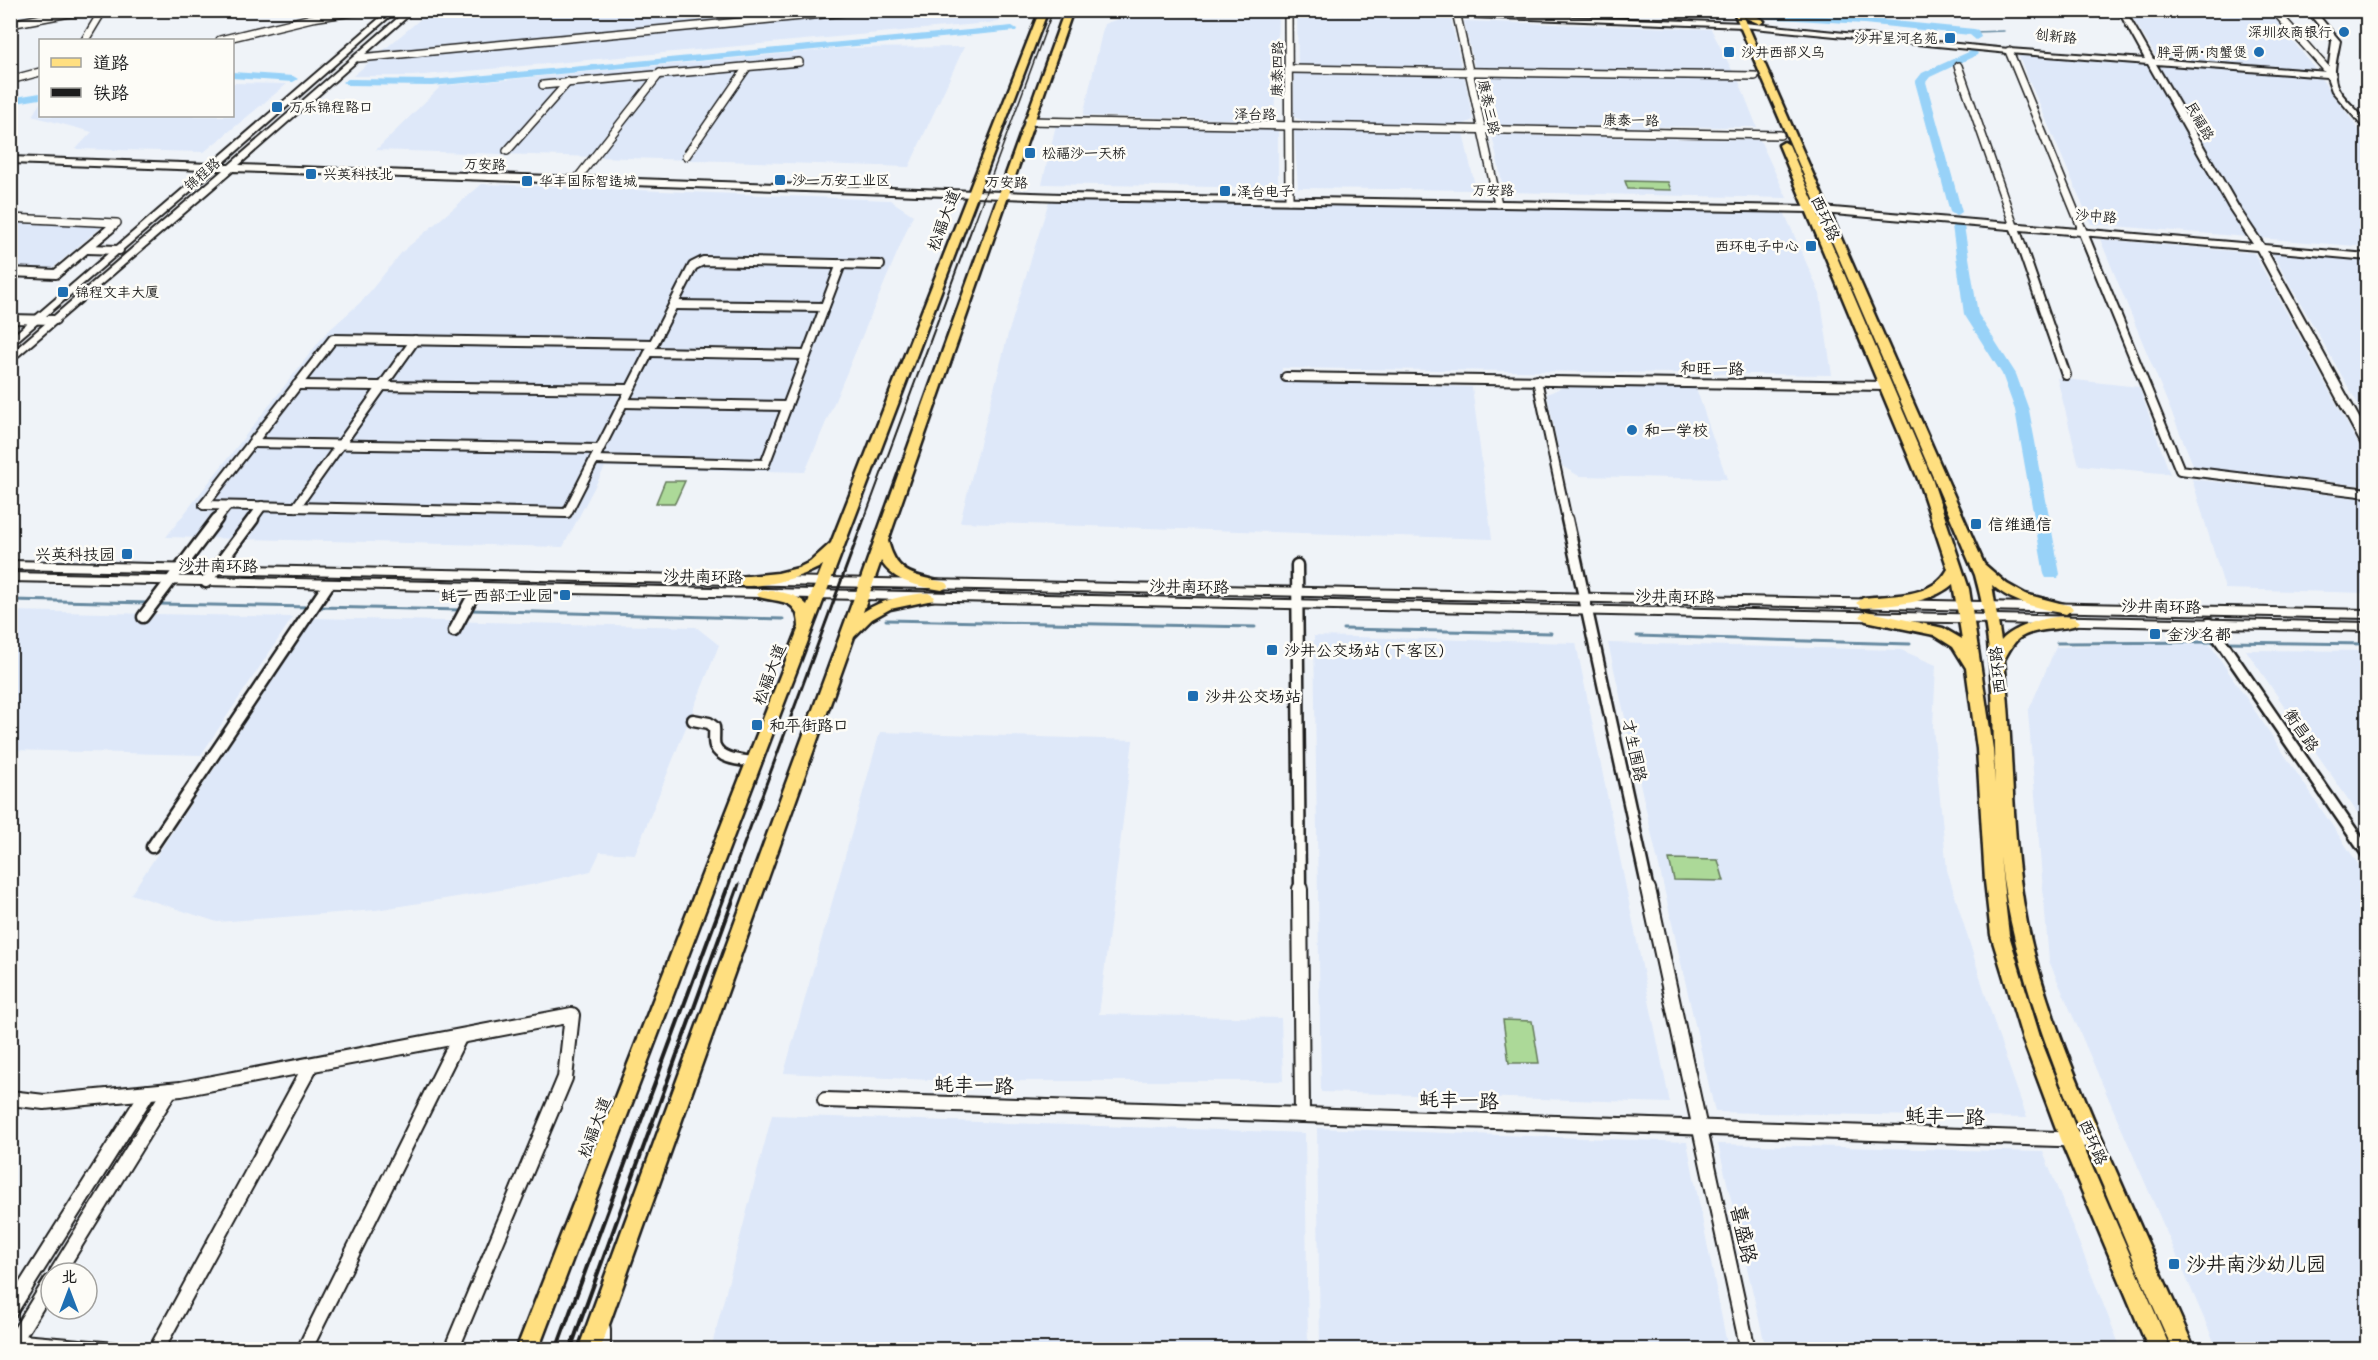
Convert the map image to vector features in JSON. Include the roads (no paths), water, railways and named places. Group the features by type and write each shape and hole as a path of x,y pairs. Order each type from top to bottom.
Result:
{"main road":[{"name":"锦程路","path":"10,344 394,10"},
{"name":"锦程路","path":"10,360 412,10"},
{"name":"松福大道","path":"527,1350 1044,10"},
{"name":"创新路","path":"1289,10 1738,25 2009,51 2332,75"},
{"name":"西环路","path":"1727,10 1738,25 1816,208 1977,560 1987,590 1997,658 2006,825 2014,896 2040,999 2053,1042 2092,1140 2184,1350"},
{"name":"西环路","path":"1737,10 1738,25 1755,76 1780,135 1816,208 1925,479 1955,570 1965,612 1985,749 1993,881 2000,935 2032,1040 2070,1139 2160,1350"},
{"path":"1742,10 1748,16 1760,21"},
{"name":"民福路","path":"2121,10 2258,245 2367,445"},
{"path":"2311,10 2336,41 2332,75 2335,89 2367,131"},
{"path":"2311,10 2341,42 2336,79 2340,89 2367,124"},
{"path":"589,1350 881,540 1002,193 1070,12"},
{"name":"创新路","path":"1738,25 1772,22 2040,48 2150,62"},
{"name":"万安路","path":"13,159 1002,193 1816,208"},
{"name":"沙中路","path":"1816,208 2367,255"},
{"path":"738,581 777,578 807,569 822,560 842,537"},
{"path":"881,540 886,560 894,570 918,581 942,586"},
{"path":"1977,560 2005,591 2070,615"},
{"name":"沙井南环路","path":"15,565 738,581 822,589 863,590 942,586 1297,599 1587,606 1864,609 2070,615 2367,614"},
{"path":"1864,609 1932,592 1949,583 1955,570"},
{"name":"沙井南环路","path":"10,577 764,594 822,589"},
{"name":"沙井南环路","path":"863,590 928,597 1297,599"},
{"path":"764,594 783,597 801,606 807,617 806,630"},
{"path":"844,643 858,624 877,608 892,602 928,597"},
{"path":"1864,609 1946,635 1959,644 1974,672"},
{"path":"1997,658 2012,638 2070,615"},
{"name":"沙井南环路","path":"2070,615 2209,624 2367,627"}],"street":[{"path":"10,24 86,10"},
{"path":"86,39 103,10"},
{"path":"224,39 312,18 366,10"},
{"path":"359,58 866,10"},
{"name":"康泰四路","path":"1289,10 1290,69 1287,126 1289,199"},
{"path":"2274,10 2332,75"},
{"name":"康泰三路","path":"1457,16 1498,202"},
{"path":"2009,51 2180,470 2367,493"},
{"path":"543,85 799,62"},
{"path":"686,156 748,66"},
{"path":"1958,66 2066,375"},
{"path":"1290,69 1755,76"},
{"path":"10,80 39,72"},
{"path":"577,179 660,74"},
{"path":"507,151 568,82"},
{"name":"泽台路","path":"1028,121 1482,130"},
{"name":"康泰一路","path":"1482,130 1780,135"},
{"path":"10,218 117,223 56,274 10,272"},
{"path":"87,249 119,250"},
{"path":"806,355 651,348 415,340 333,339 204,505 567,513 623,404 630,389 651,348 673,305 693,266 703,261 880,265"},
{"path":"594,460 765,464 841,264"},
{"path":"673,305 824,307"},
{"path":"10,319 55,320"},
{"path":"296,507 415,340"},
{"name":"和旺一路","path":"1286,377 1886,386"},
{"name":"才生围路","path":"1537,380 1701,1127"},
{"path":"297,385 630,389"},
{"path":"623,404 787,406"},
{"path":"252,443 600,449"},
{"path":"143,617 227,506"},
{"path":"206,582 262,506"},
{"path":"10,577 15,565"},
{"path":"1297,565 1302,1115"},
{"path":"152,847 328,585"},
{"path":"457,626 477,588"},
{"name":"衡昌路","path":"2209,624 2367,855"},
{"path":"693,720 709,723 714,728 717,751 726,756 754,762"},
{"path":"10,1098 44,1102 170,1090 573,1015 565,1078 451,1350"},
{"path":"304,1350 459,1038"},
{"path":"156,1350 311,1065"},
{"path":"64,1261 170,1090"},
{"path":"10,1311 148,1092"},
{"name":"蚝丰一路","path":"825,1100 2092,1140"},
{"name":"喜盛路","path":"1701,1127 1748,1350"},
{"path":"39,1301 12,1343 115,1350"},
{"path":"603,1311 603,1350"}],"waterway":[{"path":"1607,10 1633,11"},
{"path":"1766,16 1864,21 1974,32 1976,37"},
{"path":"348,82 432,83 1012,29"},
{"path":"1974,32 2004,31"},
{"path":"1956,212 1920,82 1926,75 1973,53"},
{"path":"234,75 293,79"},
{"path":"10,101 39,96"},
{"path":"1958,226 1971,314 2009,374 2022,410 2052,574"},
{"path":"11,600 148,603"},
{"path":"158,604 310,607"},
{"path":"317,607 463,610"},
{"path":"470,610 783,619"},
{"path":"886,620 1255,627"},
{"path":"1343,629 1551,633"},
{"path":"1637,636 1910,644"},
{"path":"2057,643 2219,642"},
{"path":"2225,642 2368,644"}],"railway":[{"path":"972,229 1053,10"},
{"path":"864,520 972,228"},
{"path":"727,890 864,519"},
{"path":"737,890 739,884"},
{"path":"556,1350 727,889"},
{"path":"570,1350 737,889"}],"place":[{"name":"深圳农商银行","path":"2344,32"},
{"name":"沙井星河名苑","path":"1950,38"},
{"name":"沙井西部义乌","path":"1729,52"},
{"name":"胖哥俩·肉蟹煲","path":"2259,52"},
{"name":"万乐锦程路口","path":"277,107"},
{"name":"松福沙一天桥","path":"1030,153"},
{"name":"兴英科技北","path":"311,174"},
{"name":"沙一万安工业区","path":"780,180"},
{"name":"华丰国际智造城","path":"527,181"},
{"name":"泽台电子","path":"1225,191"},
{"name":"西环电子中心","path":"1811,246"},
{"name":"锦程文丰大厦","path":"63,292"},
{"name":"和一学校","path":"1632,430"},
{"name":"信维通信","path":"1976,524"},
{"name":"兴英科技园","path":"127,554"},
{"name":"蚝一西部工业园","path":"565,595"},
{"name":"金沙名都","path":"2155,634"},
{"name":"沙井公交场站 (下客区)","path":"1272,650"},
{"name":"沙井公交场站","path":"1193,696"},
{"name":"和平街路口","path":"757,725"},
{"name":"沙井南沙幼儿园","path":"2174,1264"}]}
